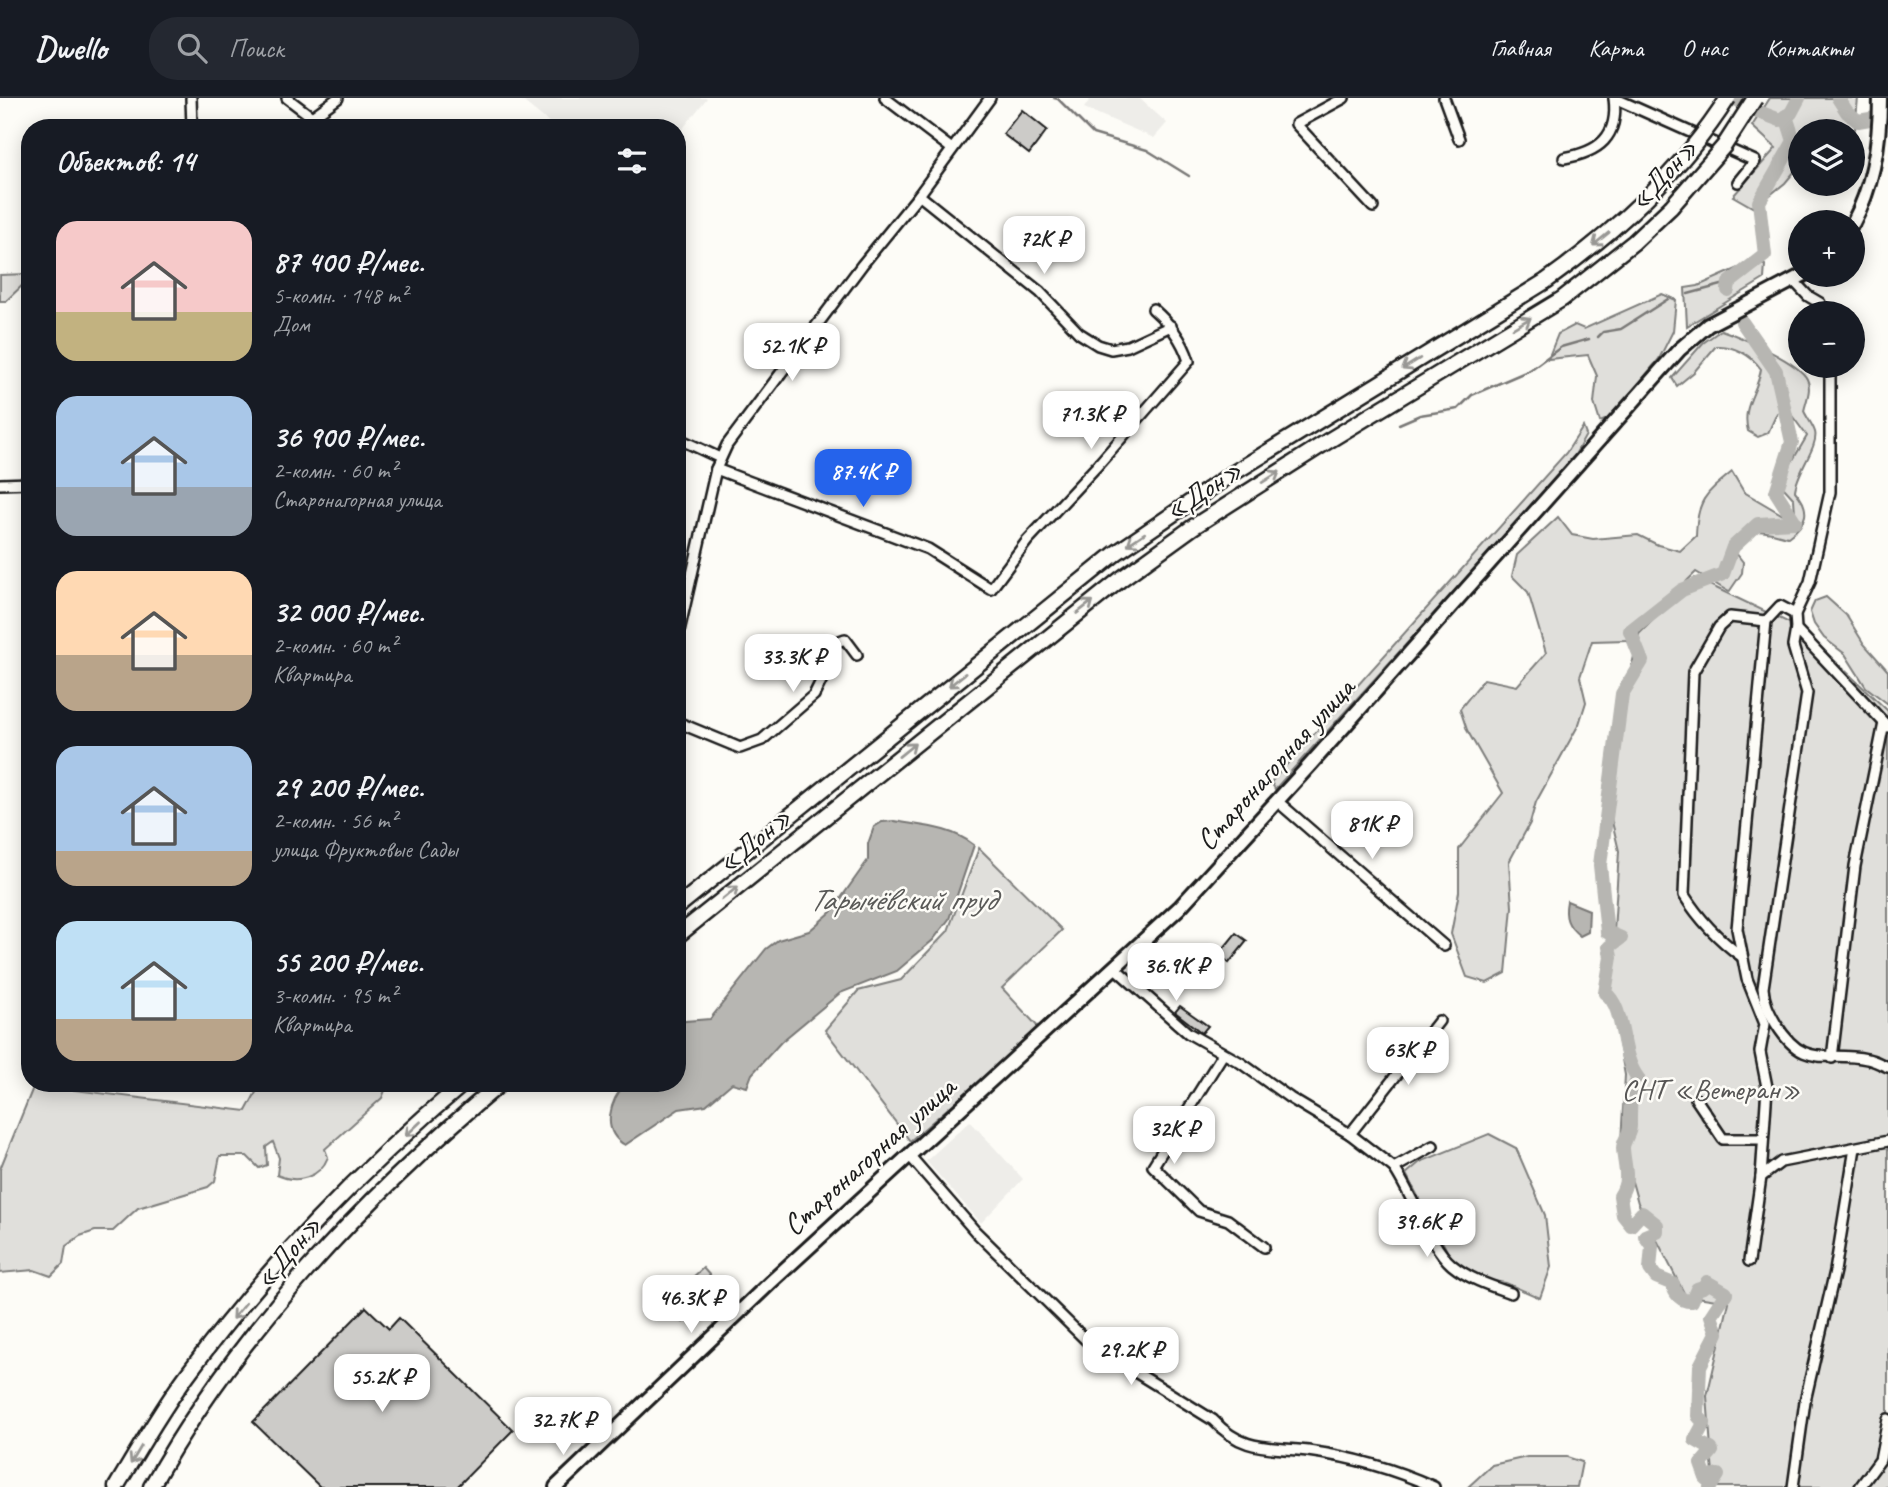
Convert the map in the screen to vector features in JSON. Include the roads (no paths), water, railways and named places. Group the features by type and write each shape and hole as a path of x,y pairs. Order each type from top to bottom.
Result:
{"highway":[{"name":"«Дон»","path":"686,901 1116,553 1227,477 1546,281 1617,226 1653,193 1705,135 1728,98"},
{"name":"«Дон»","path":"686,929 1152,556 1328,441 1562,299 1634,242 1671,207 1724,146 1755,98"},
{"name":"«Дон»","path":"116,1487 186,1376 286,1255 334,1203 454,1092"},
{"name":"«Дон»","path":"152,1487 207,1398 274,1308 384,1186 490,1092"}],"main road":[{"path":"1859,210 1867,191 1877,151 1880,105"},
{"name":"Старонагорная улица","path":"556,1487 771,1282 1115,968 1204,882 1679,350 1708,325 1788,283"}],"street":[{"path":"191,98 192,119"},
{"path":"287,98 313,117 338,98"},
{"path":"885,98 952,149"},
{"path":"686,601 720,458 989,98"},
{"path":"1344,98 1296,124 1373,207"},
{"path":"1444,98 1459,139"},
{"path":"1564,158 1589,154 1600,146 1609,134 1616,111 1614,98"},
{"path":"1614,98 1755,161 1738,182"},
{"path":"919,195 1040,292 1079,333 1098,345 1111,349 1128,346 1171,326"},
{"path":"1803,287 1808,296 1817,301"},
{"path":"716,469 928,549 990,589 1027,541 1189,361 1171,326 1153,309"},
{"path":"1830,378 1830,492 1810,582 1795,614 1793,646 1807,693 1763,988 1764,1001 1786,1041 1804,1053 1832,1058 1867,1059 1888,1068"},
{"path":"686,442 720,458"},
{"path":"0,484 21,483"},
{"path":"1749,1261 1760,1177 1767,1087 1760,1052 1765,1024 1741,956 1737,929 1766,621 1780,606 1795,614"},
{"path":"1741,956 1709,928 1684,895 1693,672 1719,627 1730,617 1766,621"},
{"path":"1796,629 1886,725 1855,866 1832,1058"},
{"path":"686,726 740,748 762,740 814,695 825,673 834,643 845,639 857,654"},
{"path":"1278,801 1444,946"},
{"path":"1115,968 1188,1033 1241,1063 1290,1098 1350,1134 1394,1168 1440,1252 1451,1264 1489,1286 1511,1293"},
{"path":"1350,1134 1439,1021"},
{"path":"1223,1054 1153,1166 1199,1211 1228,1220 1264,1247"},
{"path":"1696,1099 1723,1139 1763,1139"},
{"path":"1760,1177 1782,1162 1888,1141"},
{"path":"1394,1168 1433,1146"},
{"path":"1793,1487 1805,1401 1835,1271 1855,1148"},
{"path":"909,1155 975,1231 1090,1344 1213,1420 1228,1436 1267,1450 1307,1451 1380,1466 1434,1487"},
{"path":"1860,1487 1880,1460 1888,1419"}],"water":[{"name":"Тарычёвский пруд","path":"894,821 946,831 974,845 949,919 933,940 897,971 840,993 781,1042 752,1074 747,1087 732,1083 706,1105 679,1109 625,1145 617,1139 612,1132 610,1115 619,1092 686,1092 686,1021 710,1019 766,949 778,940 809,931 831,912 868,860 868,844 874,827 882,822"},
{"path":"1567,901 1589,910 1588,932 1580,936 1569,925 1566,916"}],"waterway":[{"path":"1054,98 1093,134 1147,150 1189,176"},
{"path":"1734,98 1780,120 1791,113 1799,98"},
{"path":"1838,98 1847,112 1858,121 1888,116"},
{"path":"1728,290 1729,283 1765,255 1759,202 1794,141 1786,116"},
{"path":"1688,294 1729,283"},
{"path":"1598,337 1603,332 1621,329 1668,299"},
{"path":"1710,1487 1718,1475 1706,1478 1701,1464 1712,1451 1695,1440 1704,1423 1698,1416 1700,1366 1717,1333 1711,1316 1726,1293 1707,1282 1697,1289 1692,1301 1679,1297 1673,1284 1656,1277 1650,1269 1652,1246 1645,1236 1657,1231 1657,1225 1642,1213 1631,1225 1623,1215 1620,1196 1626,1178 1623,1148 1630,1129 1630,1108 1638,1078 1628,1057 1616,1009 1605,993 1611,957 1609,947 1621,938 1607,932 1600,865 1622,694 1642,661 1630,631 1682,590 1723,574 1733,547 1758,524 1795,522 1776,492 1792,442 1776,371 1742,322"},
{"path":"1399,424 1420,415 1458,409 1472,395 1530,370 1561,347 1589,339"}],"park label":[{"name":"СНТ «Ветеран»","path":"1711,1089"}]}
